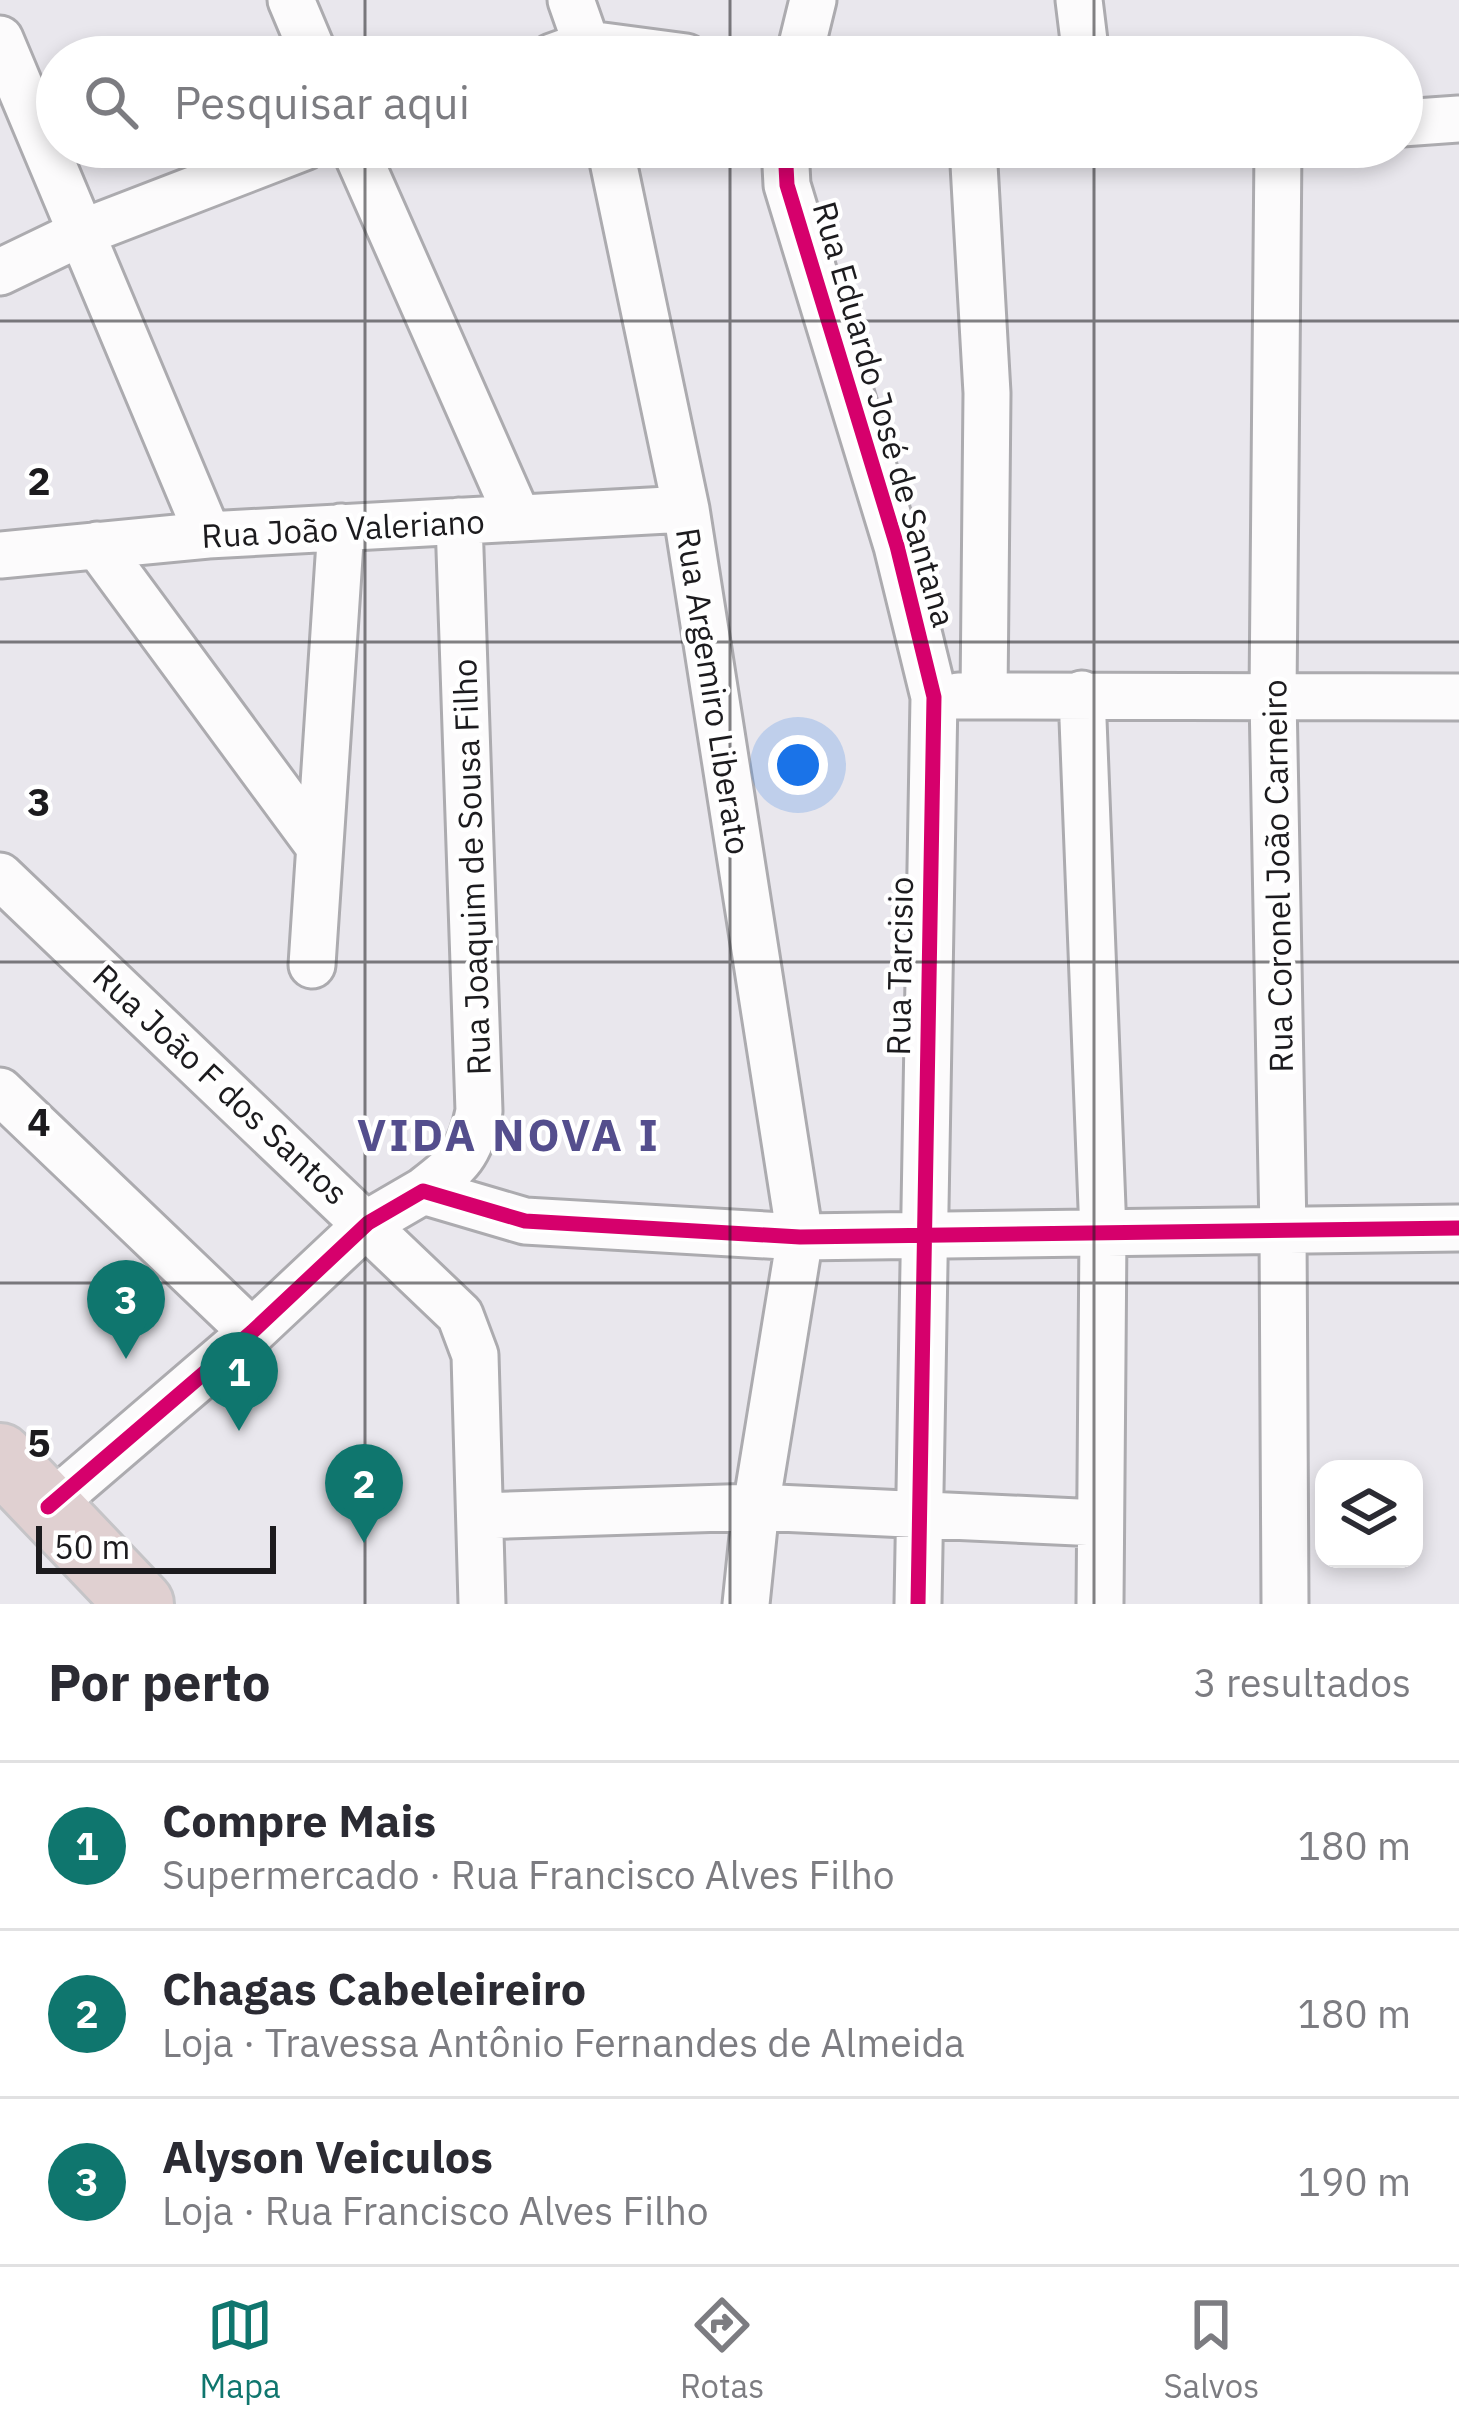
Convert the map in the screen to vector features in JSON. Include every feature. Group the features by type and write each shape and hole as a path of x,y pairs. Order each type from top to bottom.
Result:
{"highway":[{"path":"18,1481 140,1604"}],"street":[{"path":"291,0 306,36"},
{"path":"572,0 575,36"},
{"path":"804,36 813,0"},
{"path":"1079,0 1083,36"},
{"path":"0,39 36,125"},
{"path":"1423,122 1459,119"},
{"path":"54,168 208,535"},
{"path":"0,272 81,233 250,168"},
{"path":"363,168 518,518"},
{"name":"Rua Argemiro Liberato","path":"614,168 686,509 800,1238 756,1508 746,1604"},
{"name":"Rua Eduardo José de Santana","path":"786,168 896,546 934,697"},
{"path":"974,168 987,393 985,696"},
{"name":"Rua Coronel João Carneiro","path":"1278,168 1273,696 1285,1604"},
{"name":"Rua João Valeriano","path":"0,555 208,535 686,509"},
{"name":"Rua Joaquim de Sousa Filho","path":"18,1481 252,1332 368,1223 423,1191 463,1160 473,1139 479,1112 459,521"},
{"path":"312,965 341,527"},
{"path":"97,544 318,845"},
{"path":"1082,694 1103,1233 1100,1604"},
{"path":"934,697 1459,697"},
{"name":"Rua Tarcisio","path":"919,1604 934,697"},
{"name":"Rua João F dos Santos","path":"0,876 368,1223 460,1316 475,1355 480,1516"},
{"path":"0,1091 252,1332"},
{"path":"423,1191 525,1221 800,1238 1459,1228"},
{"path":"482,1604 480,1516 756,1508 1099,1523"}],"cycle path":[{"path":"786,168 787,185 897,546 934,697 918,1604"},
{"path":"48,1507 252,1332 368,1223 423,1191 525,1221 800,1237 1459,1228"}],"place":[{"name":"Alyson Veiculos","path":"126,1359"},
{"name":"Compre Mais","path":"239,1431"},
{"name":"Chagas Cabeleireiro","path":"364,1543"}],"district":[{"name":"VIDA NOVA I","path":"509,1134"}]}
